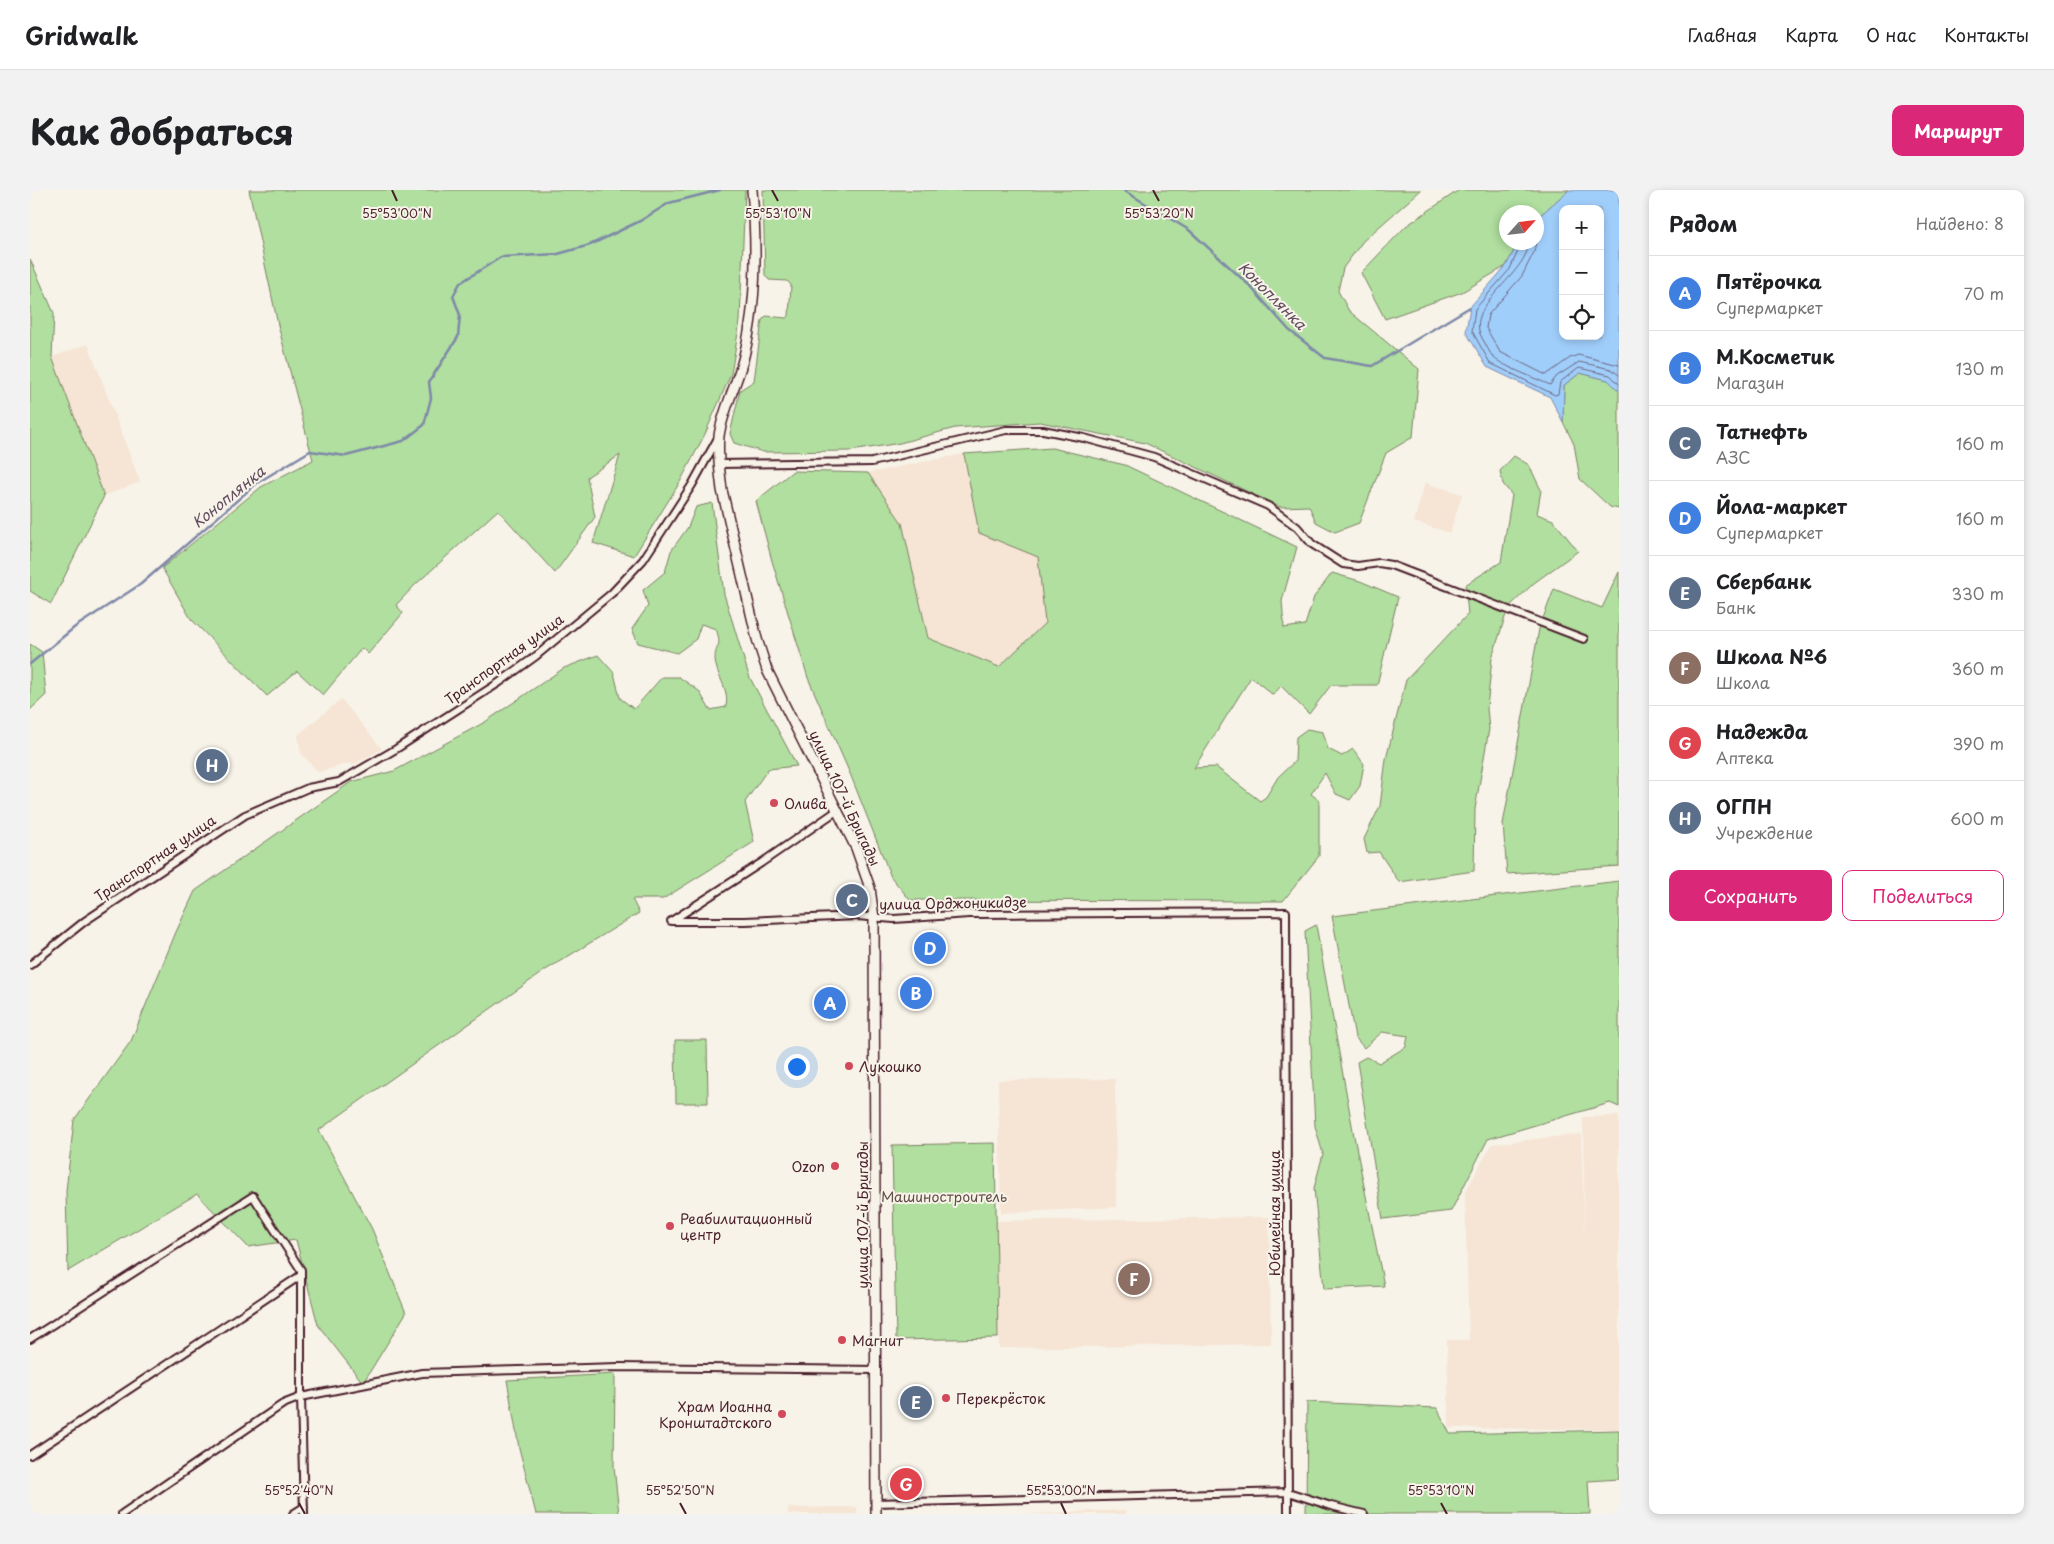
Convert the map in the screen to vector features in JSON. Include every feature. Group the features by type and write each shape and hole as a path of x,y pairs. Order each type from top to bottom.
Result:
{"main road":[{"name":"Транспортная улица","path":"719,436 744,357 749,328 754,273 752,194"},
{"name":"улица 107-й Бригады","path":"719,436 719,464 722,490 755,630 767,670 838,810 863,866 870,888 874,918 876,1514"}],"street":[{"path":"719,464 872,462 1006,430 1043,430 1084,438 1154,457 1268,506 1297,527 1312,544 1343,564 1358,566 1379,563 1391,565 1584,639"},
{"name":"Транспортная улица","path":"30,965 108,906 245,815 308,788 339,782 396,749 500,682 536,656 612,593 643,560 692,485 719,436"},
{"name":"улица Орджоникидзе","path":"838,810 761,863 671,921 745,922 857,916 894,919 977,914 1286,912"},
{"name":"Юбилейная улица","path":"1286,912 1288,1514"},
{"path":"30,1339 252,1196 301,1270 301,1397 304,1511 293,1514"},
{"path":"30,1455 300,1276"},
{"path":"122,1514 283,1404 301,1397 422,1373 618,1367 877,1370"},
{"path":"876,1503 1288,1492 1364,1514"}],"shaded area":[{"path":"88,344 140,482 104,496 52,357"},
{"path":"964,454 979,533 1038,556 1045,623 999,668 928,638 902,523 868,473"},
{"path":"1425,483 1462,494 1450,533 1414,522"},
{"path":"341,699 382,749 353,765 350,763 318,772 301,753 298,735"},
{"path":"1115,1079 1116,1207 1001,1213 998,1080"},
{"path":"1619,1116 1619,1429 1449,1428 1447,1340 1469,1340 1465,1193 1492,1144 1581,1134 1585,1245 1583,1117"},
{"path":"1269,1217 1271,1344 999,1348 996,1221"},
{"path":"857,1507 857,1514 788,1514 788,1508"},
{"path":"1126,1510 1126,1514 1024,1514"}],"green space":[{"path":"249,190 745,190 740,321 731,374 705,434 680,482 634,556 593,543 620,455 587,477 595,517 555,573 498,510 415,585 396,605 403,613 368,654 362,648 323,695 297,671 267,696 191,619 162,568 261,487 313,460 278,325"},
{"path":"763,190 1421,190 1363,241 1343,268 1338,291 1349,311 1419,369 1413,437 1386,453 1359,523 1335,532 1316,522 1309,506 1280,507 1145,443 1040,422 955,428 900,443 851,451 763,452 734,443 730,434 740,390 754,381 762,320 766,316 786,318 789,316 791,285 787,281 769,280 765,275"},
{"path":"1459,190 1569,190 1544,212 1544,205 1499,205 1499,250 1514,250 1506,266 1462,292 1385,319 1361,273 1406,226"},
{"path":"30,259 54,313 52,357 104,496 51,604 30,591"},
{"path":"1580,373 1608,380 1619,391 1619,509 1610,507 1580,479 1574,444 1563,422 1564,385"},
{"path":"1052,448 1125,465 1297,547 1282,601 1284,628 1305,625 1314,597 1332,573 1360,581 1398,597 1377,685 1331,685 1309,714 1281,686 1273,695 1251,677 1194,768 1216,767 1260,801 1266,797 1278,777 1295,761 1296,737 1307,729 1323,732 1328,749 1342,756 1353,749 1364,764 1360,786 1350,800 1336,794 1325,773 1311,794 1319,800 1319,856 1283,901 910,900 891,877 851,776 808,678 772,561 756,501 793,471 868,473 902,523 928,638 999,667 1045,623 1038,557 979,533 964,454"},
{"path":"1514,456 1529,465 1541,490 1537,514 1553,520 1578,551 1534,583 1508,608 1492,658 1487,708 1489,729 1475,809 1474,871 1399,882 1379,852 1367,853 1364,839 1380,806 1386,759 1406,680 1468,614 1465,585 1501,562 1512,495 1503,484 1500,471"},
{"path":"712,503 724,594 749,676 797,766 768,769 745,802 754,842 663,899 632,899 639,913 544,971 319,1130 372,1229 406,1313 363,1383 318,1325 296,1240 248,1247 197,1194 68,1271 66,1191 74,1120 131,1041 195,891 351,782 394,771 485,722 564,668 598,655 614,673 620,698 634,709 662,677 679,677 699,691 710,710 726,707 725,688 715,659 719,643 716,629 701,624 696,639 677,653 638,643 632,629 648,606 643,590 665,572 671,551 688,527 696,507"},
{"path":"1619,572 1619,866 1507,874 1503,824 1539,629 1554,589 1602,608"},
{"path":"30,644 42,652 46,695 30,710"},
{"path":"1619,881 1619,1107 1610,1103 1488,1139 1451,1211 1383,1219 1357,1062 1366,1057 1379,1063 1406,1047 1408,1036 1382,1032 1364,1048 1355,1037 1332,916"},
{"path":"1316,925 1354,1136 1384,1286 1324,1289 1314,1188 1323,1154 1315,1126 1305,931"},
{"path":"675,1040 707,1040 708,1103 676,1103"},
{"name":"Машиностроитель","path":"995,1143 998,1338 896,1340 892,1145"},
{"path":"615,1374 614,1466 619,1514 536,1514 519,1448 507,1380"},
{"path":"1307,1402 1437,1408 1450,1434 1619,1430 1619,1479 1588,1481 1590,1514 1306,1514"}],"water":[{"path":"1569,190 1619,190 1619,391 1608,380 1580,373 1564,385 1563,422 1550,397 1487,367 1466,332 1470,307 1506,266 1514,250 1544,250 1544,212"}],"waterway":[{"name":"Коноплянка","path":"30,664 75,627 141,584 257,483 310,451 346,456 403,441 424,425 431,398 429,382 458,337 460,315 453,296 460,283 501,257 558,254 590,245 640,221 669,203 720,190"},
{"name":"Коноплянка","path":"1123,190 1189,230 1249,285 1289,330 1325,358 1372,366 1470,307"}],"place":[{"name":"ОГПН","path":"212,765"},
{"name":"Олива","path":"774,803"},
{"name":"Татнефть","path":"852,900"},
{"name":"Йола-маркет","path":"930,948"},
{"name":"М.Косметик","path":"916,993"},
{"name":"Пятёрочка","path":"830,1003"},
{"name":"Лукошко","path":"849,1066"},
{"name":"Ozon","path":"835,1166"},
{"name":"Реабилитационный центр","path":"670,1226"},
{"name":"Школа №6","path":"1134,1279"},
{"name":"Магнит","path":"842,1340"},
{"name":"Перекрёсток","path":"946,1398"},
{"name":"Сбербанк","path":"916,1402"},
{"name":"Храм Иоанна Кронштадтского","path":"782,1414"},
{"name":"Надежда","path":"906,1484"}]}
